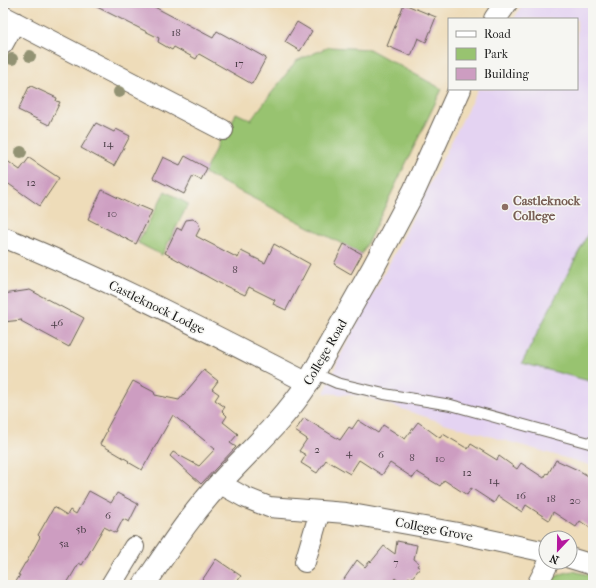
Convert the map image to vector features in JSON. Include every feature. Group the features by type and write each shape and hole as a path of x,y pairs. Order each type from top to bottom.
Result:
{"street":[{"path":"496,18 506,3"},
{"path":"3,44 9,19 223,130"},
{"name":"College Road","path":"144,585 200,506 283,417 296,401 311,378 414,192 460,90"},
{"name":"Castleknock Lodge","path":"3,237 48,255 311,378"},
{"name":"College Grove","path":"220,483 244,497 269,507 346,513 458,533 538,550"},
{"path":"305,562 320,511"},
{"path":"111,585 134,547"},
{"path":"578,560 593,565"},
{"path":"537,585 545,570"}],"lane":[{"path":"311,378 384,394 451,405 593,444"}],"shaded area":[{"name":"Castleknock College","path":"523,3 593,3 593,466 444,423 363,396 324,393 334,373 337,362 401,241 477,90 578,90 578,18 515,18"}],"green space":[{"path":"329,47 369,49 442,89 362,254 204,173 222,135 227,135 236,113 251,120 296,61"},
{"path":"165,191 188,204 162,255 138,243"},
{"path":"593,224 593,382 522,363"},
{"path":"573,571 593,576 593,585 549,585 556,577"}],"building":[{"path":"89,3 147,3 213,38 217,31 266,58 252,84 199,54 196,59 174,47 172,50 158,42 159,38"},
{"path":"404,4 436,17 426,42 418,38 411,56 387,46"},
{"path":"297,22 312,31 300,51 285,42"},
{"path":"31,86 57,98 56,101 60,102 49,125 18,110 29,87 30,88"},
{"path":"96,123 114,132 116,129 130,136 114,166 81,148"},
{"path":"185,156 207,168 201,180 193,176 184,194 153,178 163,157 180,165"},
{"path":"3,158 20,170 29,158 59,178 40,206 3,180"},
{"path":"102,190 137,207 138,205 152,211 136,244 88,219"},
{"path":"193,219 198,222 200,228 196,236 238,258 241,251 265,263 274,244 310,264 286,310 273,304 275,300 249,287 245,295 217,282 165,253 177,228 181,230 186,220"},
{"path":"344,244 362,254 351,274 334,264"},
{"path":"30,290 84,318 69,347 21,321 22,320 3,322 3,294"},
{"path":"204,370 218,381 212,389 219,394 215,400 225,407 222,411 227,416 223,422 238,434 230,443 236,447 201,484 170,456 173,452 199,466 215,449 173,415 142,470 100,444 133,381 154,392 155,395 179,400"},
{"path":"304,418 340,440 349,427 352,429 358,420 378,433 383,425 405,439 418,422 440,438 443,434 468,449 471,444 497,460 499,456 517,469 521,463 544,478 556,460 593,479 593,530 580,521 576,527 553,512 549,520 526,505 522,512 498,496 494,503 471,488 467,495 444,480 440,486 417,472 413,478 390,463 382,475 359,460 350,474 326,460 317,473 301,463 306,455 299,451 307,439 295,431"},
{"path":"89,491 111,503 117,493 138,504 129,522 123,519 116,533 104,527 82,565 79,563 66,585 14,585 20,575 18,575 40,537 38,535 54,507 67,515 70,510 76,514"},
{"path":"397,541 417,545 414,559 419,563 417,566 420,568 411,579 409,577 403,585 395,578 390,585 340,585 357,560 365,567 384,546 395,554"},
{"path":"216,559 241,576 235,585 199,585"}],"place":[{"name":"Castleknock College","path":"505,207"}]}
